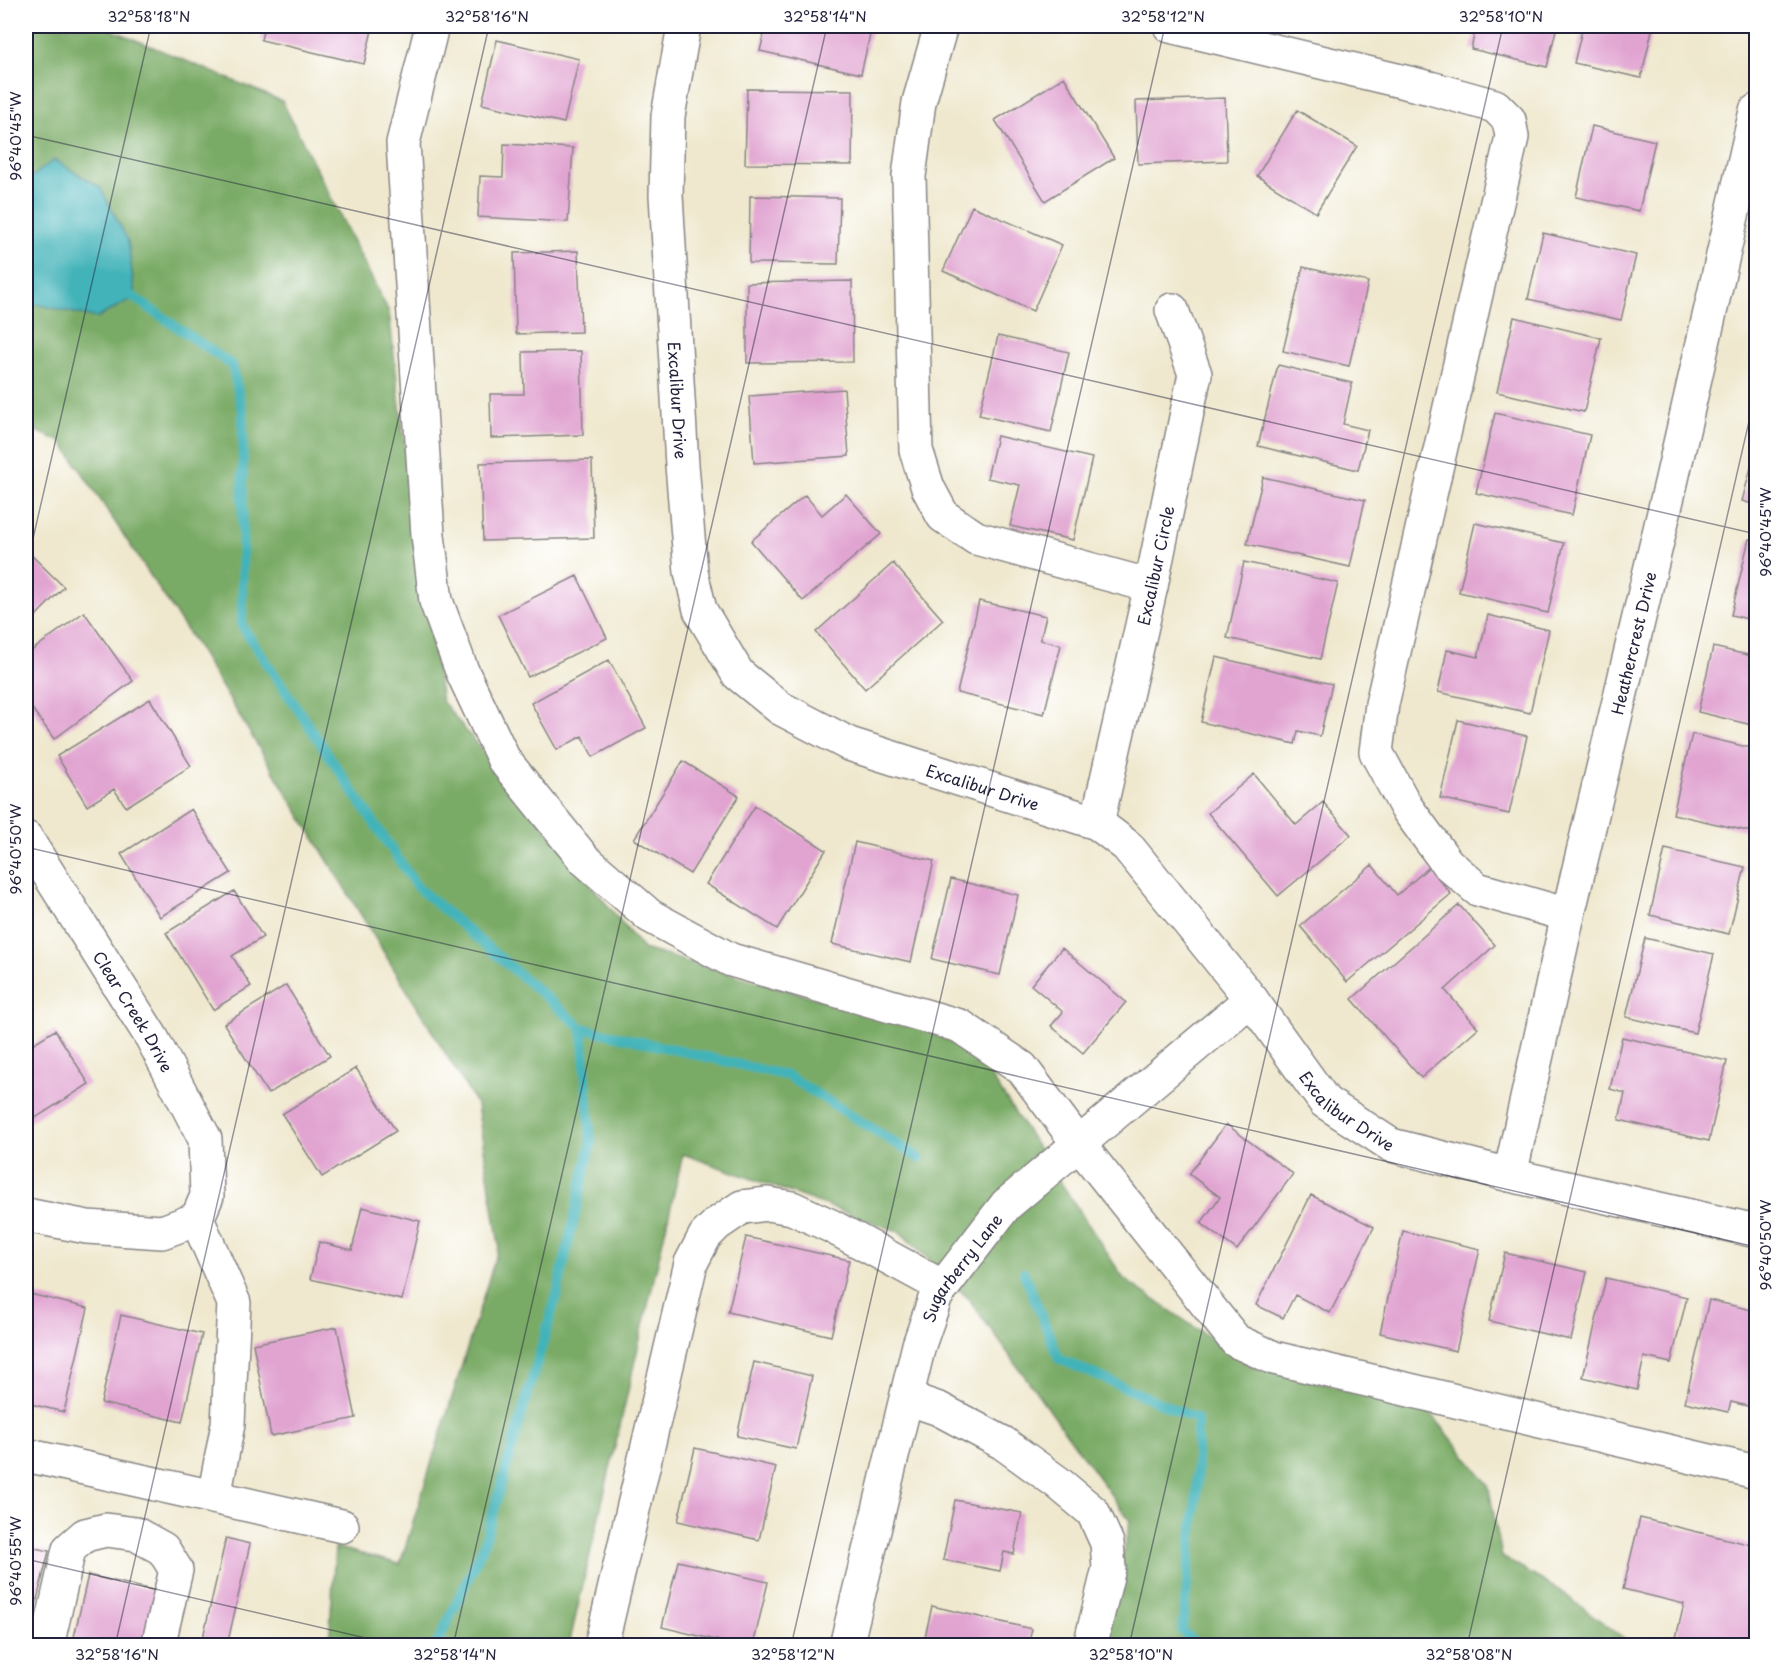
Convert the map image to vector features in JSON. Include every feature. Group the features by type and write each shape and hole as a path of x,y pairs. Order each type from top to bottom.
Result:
{"street":[{"path":"432,26 403,143 428,535 436,601 462,671 504,760 584,859 650,916 731,960 960,1026 1022,1068 1078,1143 1236,1341 1274,1358 1756,1472"},
{"name":"Excalibur Drive","path":"684,26 668,116 666,195 682,465 691,572 700,610 738,674 780,708 849,744 1097,823 1127,846 1251,999 1325,1102 1391,1144 1510,1174 1755,1223"},
{"path":"941,26 919,102 909,176 916,450 928,488 943,516 976,538 1150,586"},
{"path":"1170,26 1452,94 1495,106 1509,120 1512,137 1384,693 1376,752 1406,807 1447,863 1477,889 1568,915"},
{"name":"Heathercrest Drive","path":"1510,1174 1568,915 1671,483 1756,111"},
{"name":"Excalibur Circle","path":"1097,823 1195,374 1172,310"},
{"name":"Clear Creek Drive","path":"26,838 152,1038 205,1139 202,1208"},
{"name":"Sugarberry Lane","path":"846,1646 919,1345 936,1296 1006,1205 1251,999"},
{"path":"601,1646 691,1263 705,1236 717,1224 742,1208 768,1204 792,1208 831,1226 943,1287"},
{"path":"26,1215 87,1227 162,1232 202,1208 234,1303 228,1424 214,1497"},
{"path":"906,1398 939,1409 1003,1443 1057,1482 1093,1512 1107,1543 1109,1568 1090,1646"},
{"path":"26,1455 342,1526"},
{"path":"48,1646 69,1549 85,1535 106,1530 136,1534 164,1549 176,1570 158,1646"}],"green space":[{"path":"26,26 103,26 282,101 389,312 417,550 442,701 643,949 968,1041 1124,1279 1253,1367 1426,1407 1488,1484 1502,1557 1560,1591 1633,1645 1103,1645 1130,1521 968,1298 900,1232 683,1154 569,1645 329,1645 335,1547 400,1564 499,1246 477,1105 195,643 62,442 26,427"}],"water":[{"path":"54,160 100,187 128,241 135,297 97,318 26,302 26,181"}],"building":[{"path":"264,26 373,26 364,64 261,40"},
{"path":"766,26 872,26 861,74 760,51"},
{"path":"1422,26 1442,26 1441,31"},
{"path":"1476,26 1557,26 1547,67 1471,49"},
{"path":"1583,26 1653,26 1641,78 1574,63"},
{"path":"497,40 579,59 564,123 482,104"},
{"path":"1064,77 1114,158 1045,201 995,120"},
{"path":"747,89 853,90 852,165 745,164"},
{"path":"1225,98 1227,161 1138,164 1136,101"},
{"path":"1297,110 1357,146 1316,213 1257,176"},
{"path":"1592,126 1655,141 1639,211 1576,197"},
{"path":"504,144 573,148 568,222 478,217 480,176 503,177"},
{"path":"750,196 840,198 838,264 749,263"},
{"path":"972,206 1062,245 1033,311 943,271"},
{"path":"1543,233 1636,255 1621,320 1528,299"},
{"path":"578,251 581,332 516,334 514,253"},
{"path":"1303,267 1368,282 1349,366 1283,351"},
{"path":"852,281 853,362 747,363 747,283"},
{"path":"1514,317 1601,338 1584,412 1497,392"},
{"path":"998,336 1069,352 1051,432 979,415"},
{"path":"581,351 583,435 491,438 490,394 524,394 523,352"},
{"path":"1278,365 1352,383 1343,424 1368,430 1358,470 1258,446"},
{"path":"844,389 849,456 754,463 749,396"},
{"path":"1495,413 1590,435 1572,515 1476,493"},
{"path":"997,436 1092,458 1073,540 1010,526 1020,485 987,478"},
{"path":"1756,449 1756,505 1742,501"},
{"path":"592,460 594,538 483,541 480,463"},
{"path":"1263,477 1365,500 1350,567 1247,544"},
{"path":"846,494 881,534 803,601 751,541 805,495 822,515"},
{"path":"1475,523 1564,543 1548,613 1459,592"},
{"path":"1749,539 1756,541 1756,621 1731,615"},
{"path":"26,550 64,587 26,626"},
{"path":"1244,562 1338,583 1320,659 1227,638"},
{"path":"893,563 943,620 865,689 816,632"},
{"path":"577,576 607,638 528,677 498,615"},
{"path":"979,601 1046,616 1040,640 1061,645 1044,714 957,693"},
{"path":"84,612 133,681 54,739 26,700 26,655"},
{"path":"1488,615 1549,630 1530,713 1438,692 1447,650 1478,657"},
{"path":"1713,647 1756,657 1756,726 1698,712"},
{"path":"1216,657 1332,684 1320,736 1298,731 1295,744 1201,722"},
{"path":"609,660 646,728 593,757 582,736 557,750 531,703"},
{"path":"150,699 191,766 126,807 114,789 87,806 57,756"},
{"path":"1458,720 1527,736 1509,814 1440,798"},
{"path":"1692,734 1756,749 1756,833 1673,814"},
{"path":"683,761 739,796 690,874 634,839"},
{"path":"1254,774 1296,825 1323,802 1351,835 1278,896 1208,813"},
{"path":"755,806 826,850 777,929 706,884"},
{"path":"191,809 231,873 160,917 121,854"},
{"path":"855,842 934,861 911,962 832,944"},
{"path":"1665,849 1745,867 1729,934 1650,915"},
{"path":"1372,865 1397,895 1429,867 1451,894 1347,982 1300,926"},
{"path":"951,879 1018,895 1000,975 932,959"},
{"path":"234,891 263,937 232,956 251,986 213,1010 166,933"},
{"path":"1459,905 1495,945 1445,990 1478,1028 1421,1078 1352,999"},
{"path":"1645,938 1714,954 1695,1033 1626,1017"},
{"path":"1062,948 1126,1002 1083,1053 1051,1026 1063,1012 1031,985"},
{"path":"286,985 330,1056 268,1094 224,1024"},
{"path":"26,1000 34,1014 26,1019"},
{"path":"55,1030 89,1084 26,1124 26,1048"},
{"path":"1622,1037 1727,1061 1709,1141 1619,1120 1625,1093 1610,1089"},
{"path":"356,1068 396,1131 322,1177 282,1114"},
{"path":"1226,1124 1293,1174 1237,1250 1201,1223 1220,1197 1189,1174"},
{"path":"1311,1195 1374,1227 1330,1313 1295,1295 1283,1318 1256,1305"},
{"path":"362,1207 420,1221 402,1300 310,1279 319,1242 352,1250"},
{"path":"1403,1231 1480,1249 1456,1351 1380,1333"},
{"path":"746,1237 849,1260 831,1336 728,1312"},
{"path":"1505,1253 1587,1272 1571,1340 1489,1321"},
{"path":"1606,1278 1687,1297 1671,1363 1644,1357 1637,1390 1583,1377"},
{"path":"26,1293 88,1308 64,1412 26,1403"},
{"path":"1709,1300 1756,1311 1756,1408 1731,1402 1728,1412 1685,1402"},
{"path":"121,1315 202,1334 182,1422 101,1403"},
{"path":"337,1327 356,1418 271,1436 253,1344"},
{"path":"754,1362 812,1376 796,1449 737,1436"},
{"path":"695,1448 776,1467 759,1540 678,1521"},
{"path":"955,1500 1022,1513 1014,1554 1004,1552 1000,1571 943,1560"},
{"path":"1640,1518 1756,1546 1756,1646 1674,1646 1684,1604 1623,1589"},
{"path":"226,1538 250,1544 227,1646 201,1646"},
{"path":"26,1546 49,1551 26,1644"},
{"path":"678,1561 768,1582 753,1646 740,1646 662,1627"},
{"path":"88,1575 161,1592 149,1646 72,1646"},
{"path":"932,1606 1032,1629 1028,1646 923,1646"}],"waterway":[{"path":"123,290 232,365 243,413 242,626 417,887 582,1028 788,1076 919,1158"},
{"path":"436,1646 483,1547 557,1294 591,1143 582,1028"},
{"path":"1024,1273 1059,1359 1197,1419 1197,1489 1182,1631 1197,1646"}]}
